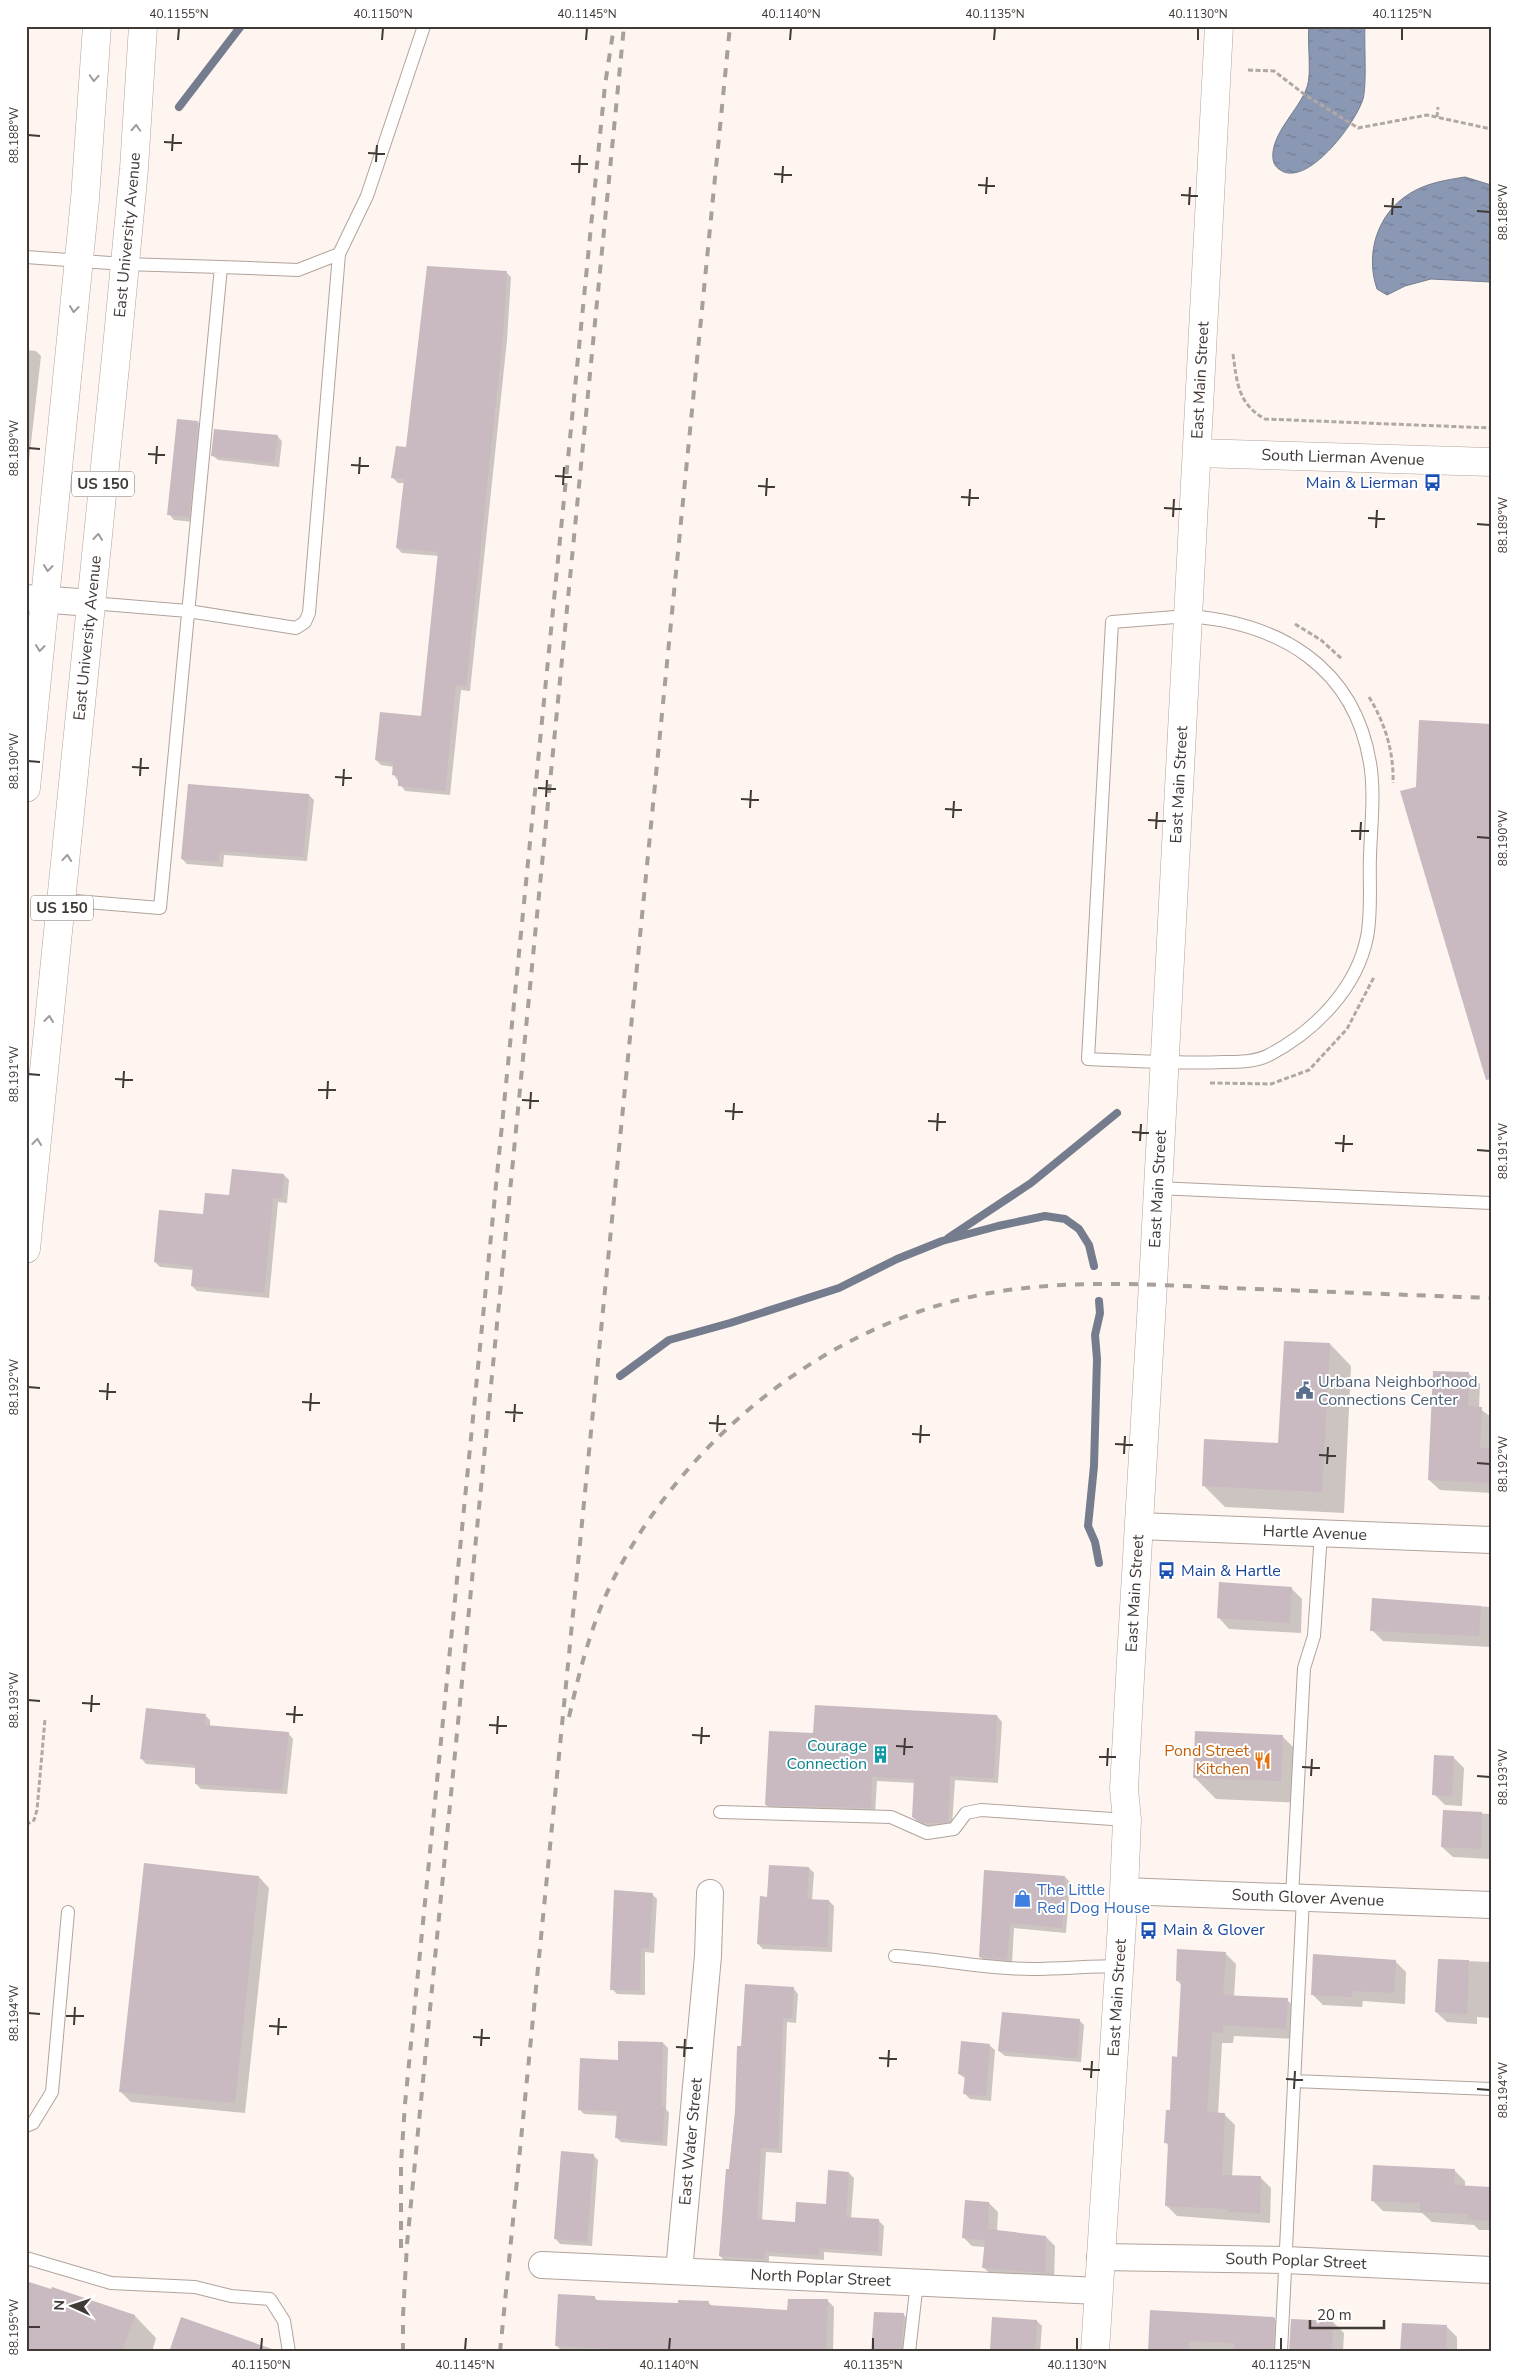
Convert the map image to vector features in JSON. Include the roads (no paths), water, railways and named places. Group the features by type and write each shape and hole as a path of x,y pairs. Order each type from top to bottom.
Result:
{"main road":[{"name":"US 150","path":"26,788 36,599 79,261 89,156 97,26"},
{"name":"East University Avenue","path":"26,1249 43,1068 63,900 134,169 143,26"},
{"name":"East Main Street","path":"1095,2352 1124,1891 1127,1820 1124,1789 1158,1188 1219,26"},
{"name":"South Lierman Avenue","path":"1196,453 1491,462"}],"street":[{"path":"36,599 91,603"},
{"name":"Hartle Avenue","path":"1139,1526 1491,1540"},
{"name":"South Glover Avenue","path":"1124,1891 1491,1905"},
{"name":"East Water Street","path":"679,2271 708,1956 710,1893"},
{"name":"South Poplar Street","path":"1100,2257 1286,2260 1491,2270"},
{"name":"North Poplar Street","path":"542,2265 1098,2291"}],"lane":[{"path":"91,603 188,611 296,628 305,622 309,613 339,254 367,196 424,26"},
{"path":"26,257 124,264 298,270 339,254"},
{"path":"63,900 160,908 221,267"},
{"path":"1188,616 1221,618 1249,626 1290,644 1319,666 1338,684 1354,708 1370,763 1373,804 1368,935 1359,967 1340,997 1316,1022 1268,1056 1239,1062 1164,1063 1088,1059 1112,622 1188,616"},
{"path":"1158,1188 1491,1203"},
{"path":"1281,2352 1294,2081 1304,1668 1314,1636 1321,1533"},
{"path":"720,1812 891,1817 927,1833 954,1829 966,1813 981,1810 999,1809 1127,1820"},
{"path":"26,2126 33,2123 52,2092 68,1912"},
{"path":"895,1956 929,1958 960,1964 1031,1969 1120,1966"},
{"path":"1294,2081 1491,2089"},
{"path":"26,2258 111,2283 195,2287 231,2296 270,2299 284,2321 289,2352"},
{"path":"910,2352 917,2282"}],"water":[{"path":"1309,26 1365,26 1363,99 1352,122 1331,148 1307,168 1295,173 1284,172 1274,164 1273,150 1276,140 1307,87 1309,74"},
{"path":"1465,177 1491,185 1491,282 1431,279 1405,286 1387,295 1377,289 1372,262 1373,249 1376,236 1389,212 1398,202 1422,187 1436,182"}],"waterway":[{"path":"179,107 241,26"},
{"path":"948,1238 1031,1183 1117,1113"},
{"path":"620,1376 669,1340 730,1323 839,1288 897,1259 942,1241 998,1226 1045,1216 1065,1219 1079,1229 1089,1245 1094,1266"},
{"path":"1099,1301 1100,1313 1095,1335 1097,1359 1094,1466 1088,1526 1095,1542 1099,1563"}],"railway":[{"path":"401,2248 401,2163 405,2104 605,85 614,26"},
{"path":"403,2352 407,2244 624,26"},
{"path":"500,2352 730,26"},
{"path":"569,1717 582,1663 593,1628 615,1576 648,1521 687,1471 732,1425 782,1384 836,1349 893,1321 954,1301 1044,1286 1096,1284 1149,1285 1491,1298"}],"place":[{"name":"Main & Lierman","path":"1432,483"},
{"name":"Urbana Neighborhood Connections Center","path":"1304,1391"},
{"name":"Main & Hartle","path":"1167,1571"},
{"name":"Courage Connection","path":"881,1755"},
{"name":"Pond Street Kitchen","path":"1263,1760"},
{"name":"The Little Red Dog House","path":"1023,1899"},
{"name":"Main & Glover","path":"1149,1930"}]}
